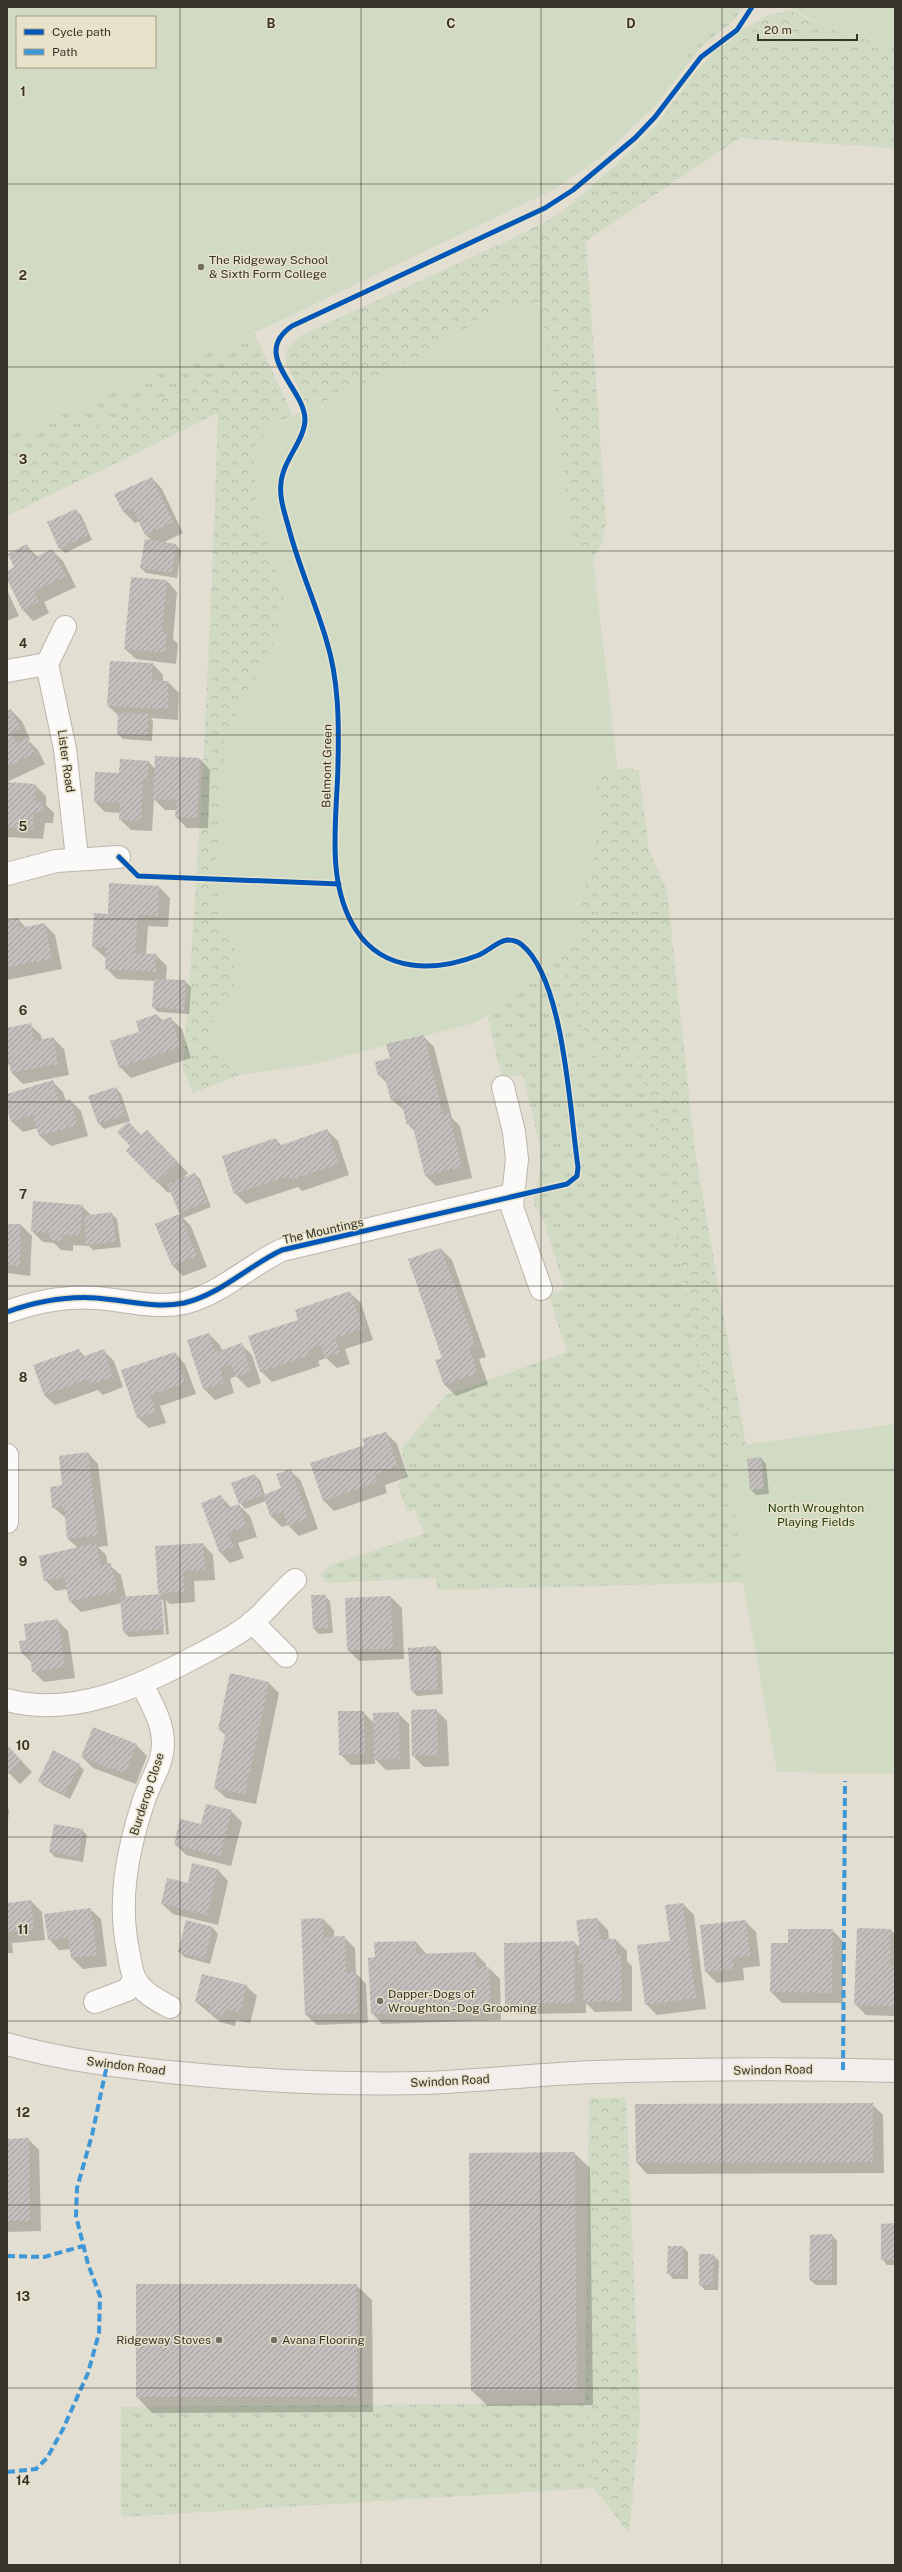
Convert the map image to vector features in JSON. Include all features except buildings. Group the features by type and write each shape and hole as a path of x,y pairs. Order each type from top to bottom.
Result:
{"main road":[{"name":"Swindon Road","path":"7,2044 35,2052 107,2065 257,2081 322,2083 432,2082 594,2072 786,2069 895,2072"}],"street":[{"path":"7,671 48,664 65,627"},
{"name":"Lister Road","path":"48,664 65,749 77,858"},
{"path":"7,874 77,858 119,857"},
{"path":"503,1087 514,1132 517,1159 512,1195 514,1212 527,1244 541,1289"},
{"name":"The Mountings","path":"7,1312 36,1303 76,1298 141,1304 184,1302 224,1286 260,1260 282,1250 512,1195"},
{"path":"7,1455 7,1522"},
{"path":"7,1700 29,1704 70,1702 117,1693 142,1684 213,1647 252,1622 295,1580"},
{"path":"252,1622 286,1656"},
{"name":"Burderop Close","path":"142,1684 157,1714 163,1743 159,1768 142,1804 126,1869 124,1922 126,1943 135,1979 151,1996 170,2007"},
{"path":"95,2002 127,1990 135,1979"}],"green space":[{"name":"The Ridgeway School & Sixth Form College","path":"7,7 725,7 726,11 701,34 653,108 601,157 555,189 254,333 7,437"},
{"path":"725,7 744,7 731,23 703,45 653,108 701,34 726,11"},
{"path":"789,7 895,7 895,40 874,42 830,29"},
{"path":"790,10 828,28 854,36 881,41 895,40 895,148 740,138 586,241 606,523 602,543 593,559 573,540 541,302 493,310 435,349 308,409 285,360 287,349 303,334 514,238 561,213 618,163 659,122 692,76 719,47 743,29 766,16"},
{"path":"541,302 573,540 593,559 618,771 608,772 597,780 598,831 592,866 579,902 582,933 487,1016 474,1023 309,1065 239,1075 236,1066 214,1052 210,1026 234,993 234,942 219,923 217,855 226,737 281,628 284,589 259,523 254,466 256,444 272,426 435,349 493,310"},
{"path":"254,333 264,354 115,418 7,468 7,437"},
{"path":"264,354 293,415 272,426 259,523 284,589 281,628 226,737 217,855 219,923 234,942 234,993 210,1026 214,1052 236,1066 239,1075 193,1093 183,1068 195,904 204,740 218,413 7,516 7,468 115,418"},
{"path":"629,768 639,771 649,850 667,891 695,1151 746,1445 714,1449 665,1171 636,1053 591,1056 560,952 582,933 579,902 592,866 597,780 608,772"},
{"path":"560,952 591,1056 636,1053 665,1171 714,1449 728,1447 743,1582 437,1590 436,1578 326,1583 320,1575 331,1565 424,1534 415,1509 407,1512 398,1486 407,1471 401,1449 446,1395 567,1352 549,1296 565,1289 544,1222 533,1202 540,1170 540,1147 523,1074 502,1078 487,1016"},
{"name":"North Wroughton Playing Fields","path":"895,1424 895,1774 777,1772 743,1582 728,1447"},
{"path":"589,2098 626,2098 640,2416 629,2534 594,2488 585,2403"},
{"path":"585,2403 594,2488 121,2517 121,2407"}],"marked path":[{"path":"843,2070 845,1781"},
{"path":"7,2472 36,2469 47,2458 63,2429 88,2373 99,2333 100,2296 88,2264 76,2216 77,2188 92,2135 107,2065"},
{"path":"7,2256 44,2257 83,2246"}],"cycle path":[{"name":"Belmont Green","path":"7,1312 28,1305 73,1298 96,1298 151,1305 173,1305 184,1303 210,1293 282,1250 567,1184 577,1176 578,1167 568,1082 556,1016 547,986 536,962 522,945 515,941 507,940 500,942 479,955 463,961 429,966 412,965 396,961 381,954 368,944 356,930 346,911 340,892 336,871 335,828 338,733 334,670 322,625 293,543 284,512 281,494 283,475 302,435 305,419 297,395 277,360 276,348 280,337 292,326 545,208 573,190 635,138 655,117 701,57 737,30 752,7"},
{"path":"119,857 138,876 339,884"}],"place":[{"name":"The Ridgeway School & Sixth Form College","path":"201,267"},
{"name":"Dapper-Dogs of Wroughton - Dog Grooming","path":"380,2001"},
{"name":"Ridgeway Stoves","path":"219,2340"},
{"name":"Avana Flooring","path":"274,2340"}]}
